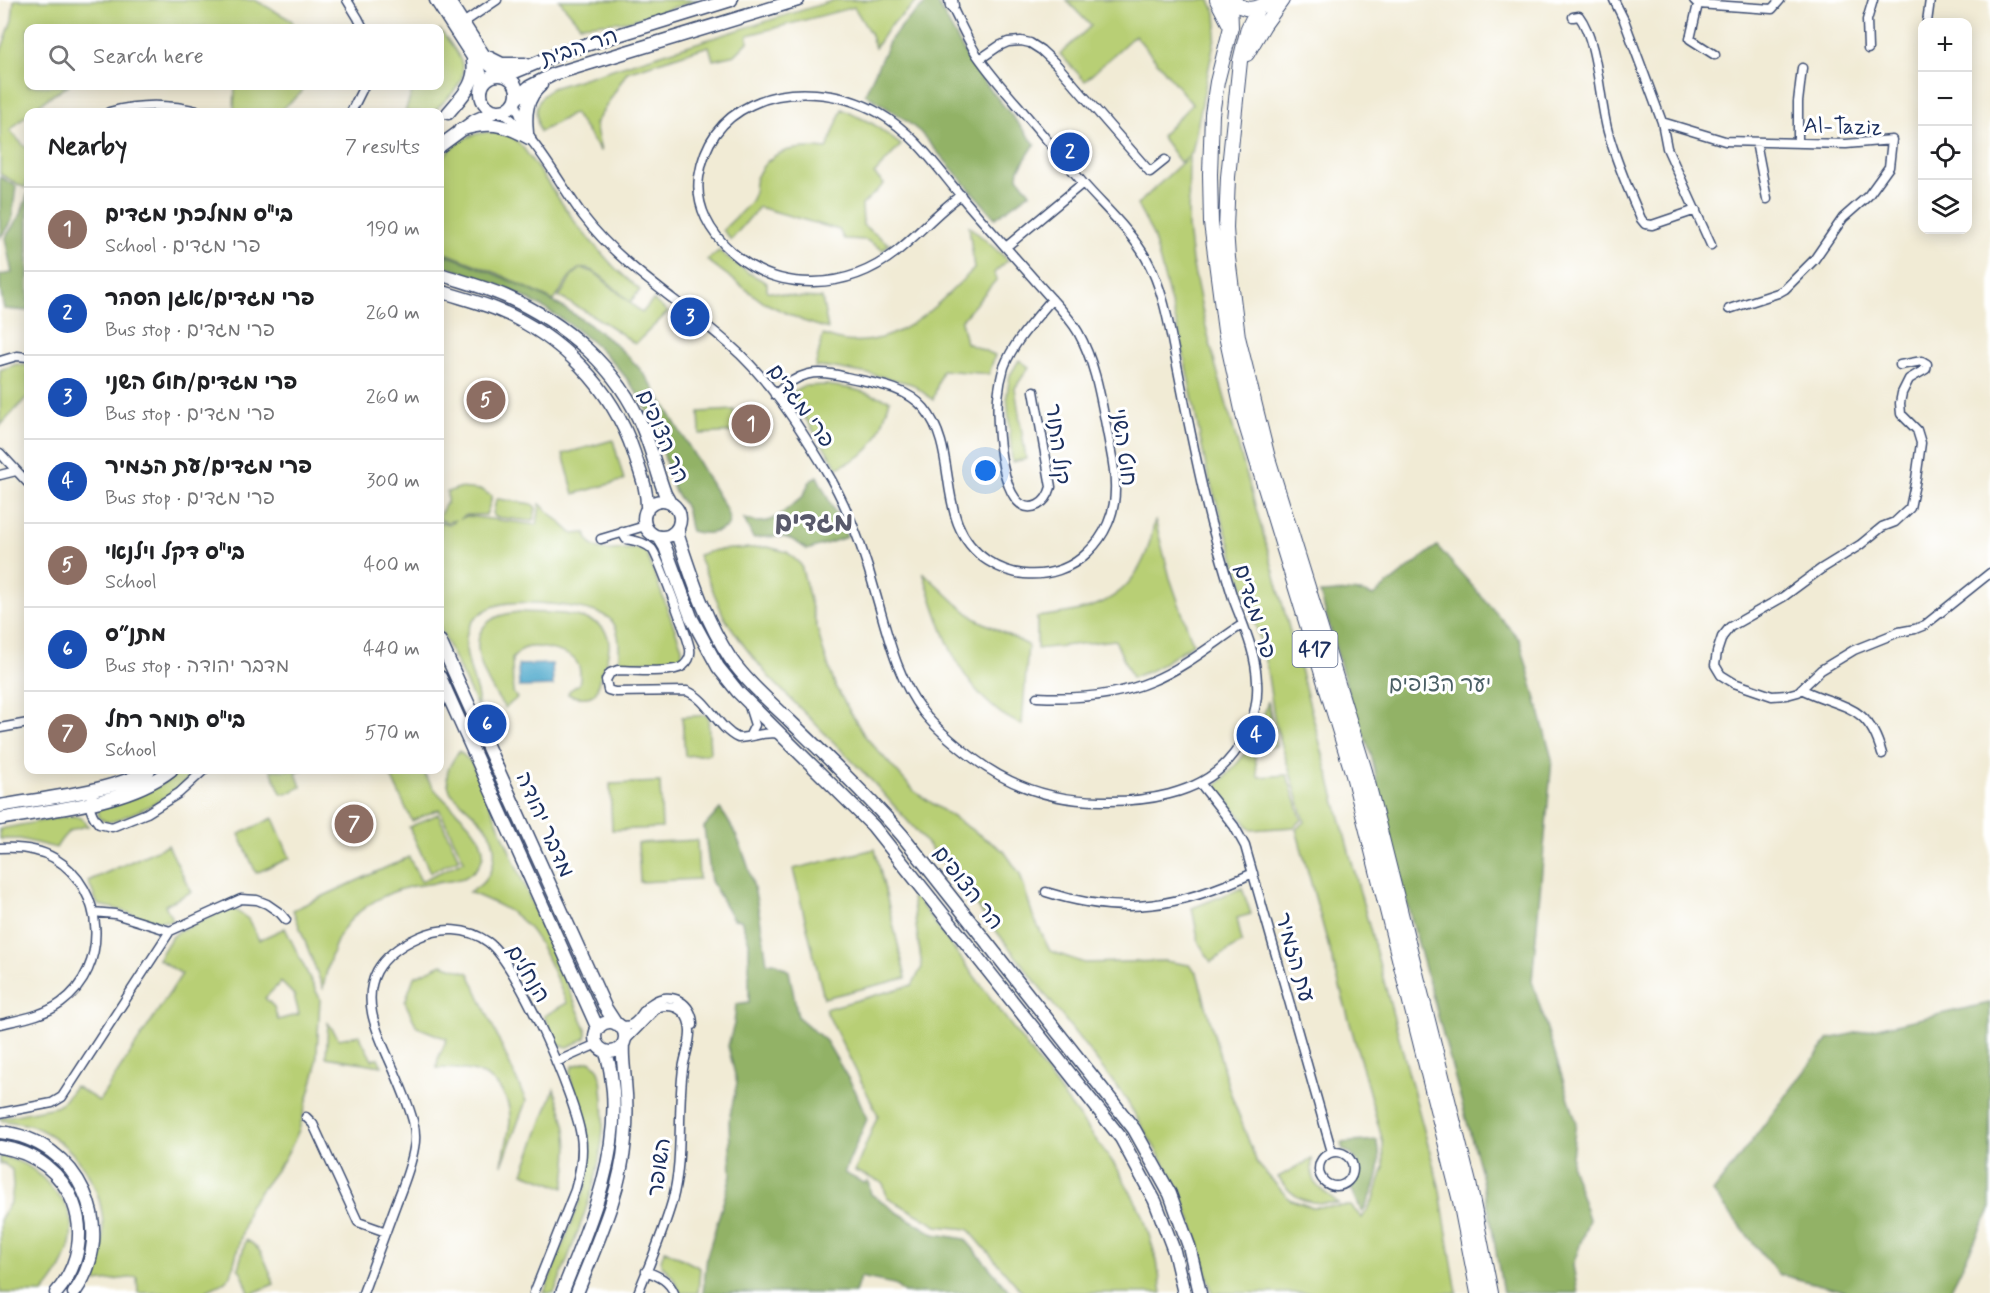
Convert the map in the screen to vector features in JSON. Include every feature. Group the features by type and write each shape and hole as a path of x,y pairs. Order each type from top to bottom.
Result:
{"main road":[{"path":"436,0 478,65 483,85 481,96 483,102 487,107 497,111"},
{"path":"444,142 474,121 509,108 516,100 516,86 512,80 490,65 448,0"},
{"name":"הר הבית","path":"503,75 547,58 731,0"},
{"name":"הר הבית","path":"516,100 537,82 560,72 798,0"},
{"path":"1217,0 1231,27"},
{"name":"417","path":"1231,0 1231,27 1217,82 1212,114 1210,190 1213,247 1229,356 1244,419 1353,775 1461,1201 1478,1293"},
{"name":"417","path":"1231,0 1244,8 1258,8 1246,36 1240,62 1230,147 1226,228 1230,285 1238,337 1268,458 1365,771 1469,1183 1491,1293"},
{"path":"1258,8 1270,0"},
{"path":"1236,97 1248,52 1282,0"},
{"path":"444,116 470,86 473,79 474,66 470,52"},
{"path":"483,54 496,63 509,66 547,58"},
{"path":"530,138 526,110 530,99 538,88 560,72"},
{"path":"444,116 470,98 491,76 503,75"},
{"path":"459,131 480,125 499,125 530,138"},
{"name":"הר הצופים","path":"444,275 503,295 530,308 558,326 588,351 616,381 632,406 643,429 670,503"},
{"name":"הר הצופים","path":"444,292 496,310 522,322 563,350 592,377 613,405 628,435 646,489 647,510"},
{"path":"657,502 670,503 679,512 678,529 668,536 653,535 645,526 644,519 647,510 657,502"},
{"name":"הר הצופים","path":"678,529 678,536 696,591 731,658 750,681 868,797 902,835 1134,1129 1170,1194 1189,1246 1200,1293"},
{"name":"הר הצופים","path":"659,537 699,635 718,667 747,700 890,845 1121,1138 1155,1201 1174,1251 1184,1293"},
{"name":"מדבר יהודה","path":"444,650 605,1006 617,1024"},
{"name":"מדבר יהודה","path":"444,686 598,1029"},
{"path":"0,806 101,787 141,774"},
{"path":"0,819 89,803 132,791 150,784 165,774"},
{"path":"562,1293 597,1204 607,1169 612,1142 614,1106 610,1064 596,1038 598,1029 608,1023 617,1024 625,1034 622,1054 627,1105 625,1144 620,1172 609,1209 577,1293"},
{"path":"601,1047 614,1051 623,1043"},
{"path":"0,1132 34,1141 55,1155 77,1178 88,1199 94,1229 92,1251 85,1275 74,1293"},
{"path":"0,1147 19,1150 46,1166 60,1179 74,1204 80,1229 78,1248 72,1269 56,1293"}],"street":[{"path":"347,0 361,24"},
{"path":"463,23 497,0"},
{"path":"1614,0 1624,20 1662,122 1668,148 1711,245"},
{"path":"1715,55 1690,39 1696,2 1772,9 1780,0"},
{"path":"1868,49 1868,20 1873,0"},
{"path":"1928,18 1930,0"},
{"name":"פרי מגדים","path":"497,111 509,116 530,138 585,219 612,248 650,283 730,345 775,395 827,471 854,525 892,653 902,677 922,711 946,736 997,774 1033,790 1062,798 1095,801 1135,799 1176,792 1200,783 1220,769 1233,756 1251,723 1258,687 1254,656 1220,555 1204,496 1160,289 1140,248 980,59 950,2"},
{"path":"1573,16 1579,16 1583,22 1591,46 1608,131 1641,219 1645,224 1652,225 1696,210"},
{"path":"980,59 1008,42 1030,43 1056,64 1150,172 1165,160"},
{"path":"1798,143 1798,102 1802,68"},
{"path":"353,108 362,90"},
{"name":"חוט השני","path":"775,395 797,378 820,372 891,388 917,401 934,423 939,434 955,519 960,532 973,549 993,564 1020,574 1048,573 1077,562 1098,542 1107,528 1114,500 1115,473 1091,360 1076,329 1052,299 917,143 880,114 837,98 805,93 785,95 756,102 731,117 719,128 704,154 698,182 705,219 722,243 762,273 777,278 805,282 820,282 851,276 876,265 896,252 938,212 961,195"},
{"name":"פרי מגדים","path":"516,100 530,138"},
{"path":"130,108 149,106 178,108"},
{"name":"Al-Taziz","path":"1662,122 1725,141 1846,144 1892,140 1889,167 1868,196 1842,218 1814,260 1785,289 1729,309"},
{"path":"1756,142 1767,199"},
{"path":"1005,246 1083,183"},
{"name":"קול התור","path":"1034,391 1051,487 1044,501 1030,507 1018,501 1008,484 1004,471 1000,451 998,399 1004,367 1011,353 1052,299"},
{"path":"0,361 17,356 24,357"},
{"path":"1900,365 1922,361 1927,364 1926,369 1909,379 1900,403 1901,414 1917,430 1921,443 1910,508 1895,522 1882,527 1860,546 1821,569 1782,597 1730,627 1722,637 1715,665 1721,675 1734,683 1772,696 1787,696 1801,689 1821,670 1854,650 1899,632 1925,626 1990,573"},
{"path":"0,453 24,479"},
{"path":"0,475 16,471"},
{"path":"601,539 645,526"},
{"path":"622,532 626,539 639,541 652,549 685,634 690,654 685,664 674,669 618,670 610,673 606,680 608,690 615,692 687,691 702,701 738,738 766,733 781,735"},
{"path":"1037,697 1087,696 1118,691 1152,681 1243,624"},
{"path":"1801,689 1820,698 1850,707 1867,721 1882,754"},
{"path":"747,700 755,725 748,736"},
{"path":"0,728 24,724"},
{"path":"101,787 91,795 89,803 99,824 112,827 147,813 166,802 200,774"},
{"name":"עת הזמיר","path":"1200,783 1234,826 1245,846 1332,1152"},
{"path":"0,848 37,851 52,857 74,875 89,900 96,928 94,952 78,987 47,1011 33,1017 0,1024"},
{"path":"1046,892 1082,903 1107,906 1151,906 1172,903 1207,893 1253,873"},
{"path":"0,1113 52,1103 62,1097 170,931 241,899 257,900 267,904 280,912 286,920"},
{"path":"93,912 115,914 170,931"},
{"name":"הנחלים","path":"363,1293 409,1168 415,1139 413,1121 378,1036 372,1016 370,992 376,974 387,958 409,941 436,931 446,930 471,933 488,942 501,955 517,982 556,1062 576,1114 582,1137 582,1156 575,1190 534,1293"},
{"name":"השופר","path":"617,1024 628,1026 633,1024 650,1004 660,999 672,999 684,1004 692,1014 693,1026 682,1077 681,1144 677,1181 668,1215 638,1293"},
{"name":"השופר","path":"623,1043 654,1010 665,1006 677,1007 688,1018 689,1040"},
{"path":"556,1062 601,1047"},
{"path":"306,1117 313,1124 358,1222 386,1232"},
{"path":"1332,1152 1342,1153 1353,1164 1353,1176 1344,1185 1333,1187 1323,1181 1318,1170 1322,1158 1332,1152"},
{"path":"646,1271 667,1282 674,1293"}],"green space":[{"path":"14,0 255,0 291,20 294,24 24,24 24,90 62,90 36,108 24,108 24,118 10,131 24,146 24,187 0,174 0,54 12,20"},
{"path":"559,0 698,0 629,21 580,25"},
{"path":"835,0 919,0 889,27 875,48 870,33 854,7 748,35 748,42 735,55 713,60 709,46 627,72 595,124 601,152 574,113 540,132 536,113 538,102 552,88"},
{"path":"930,0 936,0 969,61 1035,144 1019,169 1018,177 1030,193 995,218 920,132 865,94 890,40 907,20"},
{"path":"1066,0 1210,0 1216,13 1217,27 1192,153 1189,155 1188,227 1192,261 1216,367 1275,576 1439,1186 1457,1293 1212,1293 1198,1241 1180,1190 1124,1096 913,827 872,781 769,677 745,647 724,617 698,555 716,550 767,547 787,552 801,565 822,647 836,688 864,735 915,792 1004,851 1020,874 1033,916 1050,951 1084,963 1165,961 1189,965 1197,973 1229,1089 1257,1163 1289,1199 1311,1207 1351,1206 1362,1218 1374,1199 1384,1167 1383,1142 1296,829 1305,822 1275,723 1260,639 1207,472 1181,341 1153,235 1137,205 1187,158 1180,162 1161,136 1192,104 1135,35 1085,81 1060,54 1091,26"},
{"path":"444,35 458,54 462,64 463,73 460,81 455,90 437,108 406,108 413,90 444,90"},
{"path":"235,90 302,90 283,108 234,108"},
{"path":"842,109 873,124 901,145 874,174 884,184 862,205 863,225 889,244 883,250 866,240 844,239 839,230 759,207 731,240 723,230 752,199 756,179 763,166 770,159 787,150 827,149"},
{"path":"481,133 509,135 524,149 580,229 615,268 640,290 630,302 599,275 586,268 581,268 573,274 554,301 497,273 446,253 444,259 444,157 467,137"},
{"path":"0,177 16,186 12,220 0,238"},
{"path":"24,205 24,311 4,309 0,289 0,275 12,273 5,238 21,214"},
{"path":"969,226 1008,260 994,273 997,279 961,321 966,343 995,355 989,374 942,370 933,400 912,384 875,375 815,367 823,335 845,341 865,341 884,337 901,330 932,309 974,269"},
{"path":"719,251 767,283 767,291 797,297 822,298 828,329 803,321 763,302 707,260"},
{"path":"447,255 525,287 550,300 598,330 619,348 639,368 660,398 726,509 729,519 728,526 710,533 691,531 686,509 674,490 658,434 650,416 637,393 604,354 585,336 542,307 496,284 444,266"},
{"path":"582,268 595,273 642,313 653,300 668,312 635,344 598,319 559,297 572,276"},
{"path":"1019,360 1029,367 1015,388 1026,459 1012,462 1007,394 1010,375"},
{"path":"17,364 24,365 24,400 0,426 0,370"},
{"path":"827,385 853,389 890,400 880,429 869,449 838,468 790,395 803,386"},
{"path":"734,410 736,432 700,434 699,412"},
{"path":"613,440 624,480 574,494 563,454"},
{"path":"817,476 847,537 807,550 788,538 776,536 753,538 744,519 764,522 775,518 801,498 809,483"},
{"path":"459,488 482,490 491,496 486,515 466,515 460,519 467,516 537,525 540,504 573,534 586,533 589,542 595,548 602,550 638,549 646,552 682,648 682,657 619,663 619,640 616,628 610,619 602,614 573,607 538,603 521,602 498,605 477,616 467,632 467,656 478,699 477,706 444,636 444,523 449,524 456,520 444,521 447,492"},
{"path":"498,499 532,504 536,508 534,519 530,521 495,517 493,514"},
{"path":"1155,520 1170,578 1193,644 1154,669 1132,678 1115,640 1037,649 1037,617 1087,608 1114,596 1126,586 1145,556"},
{"name":"יער הצופים","path":"1437,546 1520,640 1552,759 1532,981 1576,1121 1571,1166 1589,1219 1573,1265 1578,1293 1503,1293 1479,1166 1389,837 1371,754 1350,699 1320,593 1354,592 1373,596"},
{"path":"923,572 976,619 1028,645 1022,725 1001,713 983,697 959,665 942,630"},
{"path":"520,612 577,616 602,627 609,641 609,648 595,693 582,697 568,694 580,681 579,667 573,658 548,649 528,647 512,659 513,693 517,698 505,708 495,694 481,664 478,649 479,635 486,624 499,616"},
{"path":"1268,701 1276,746 1254,749 1258,777 1287,775 1302,820 1294,827 1251,830 1216,786 1235,767 1249,748 1260,727"},
{"path":"708,715 710,754 685,756 682,717"},
{"path":"459,751 472,763 586,1029 586,1038 568,1047 558,1045 544,1016 567,1003 536,938 522,921 510,912 469,892 478,887 490,873 494,845 486,827 451,793 447,776"},
{"path":"175,774 193,774 180,787 148,806 114,821 107,822 99,818 98,810 102,807 144,793"},
{"path":"273,774 296,774 301,787 287,794 281,793"},
{"path":"390,774 424,774 476,834 482,845 483,857 477,868 464,878 401,889 384,896 360,911 347,924 338,938 323,988 293,910 409,857 421,881 464,861 439,809 412,821"},
{"path":"660,782 662,828 612,830 610,784"},
{"path":"720,809 731,825 747,862 761,923 767,963 774,962 789,971 798,1017 826,1041 855,1090 867,1119 844,1173 864,1183 868,1181 871,1194 934,1234 965,1239 1011,1293 904,1293 894,1284 860,1277 855,1293 703,1293 707,1256 731,1176 729,1120 737,1083 728,1046 736,1004 749,1002 749,942 741,920 733,919 711,881 704,827"},
{"path":"438,814 459,859 430,872 409,827"},
{"path":"75,816 81,818 88,826 69,832 56,848 20,839 0,839 0,829"},
{"path":"273,818 290,858 256,873 239,834"},
{"path":"697,840 699,879 640,882 638,843"},
{"path":"168,845 191,892 165,905 173,921 154,920 98,905 88,881"},
{"path":"875,849 906,978 824,998 793,869"},
{"path":"1242,888 1251,914 1237,918 1242,942 1211,962 1199,943 1192,908"},
{"path":"911,891 1117,1168 1143,1215 1157,1261 1162,1293 1023,1293 968,1229 937,1226 887,1197 883,1183 855,1171 878,1115 825,1009 912,985 922,967"},
{"path":"231,907 248,919 259,940 285,928 320,999 316,1069 299,1130 292,1145 283,1161 249,1206 231,1275 223,1283 202,1293 138,1293 137,1277 96,1282 103,1246 102,1214 92,1182 74,1155 61,1143 32,1126 0,1120 0,1118 55,1107 62,1103 75,1086 99,1101 182,974 158,959 171,938 179,931","holes":["281,982 294,995 299,1014 278,1020 274,1007 265,998"]},
{"path":"442,964 469,973 526,1101 502,1165 510,1119 503,1093 497,1085 482,1074 437,1068 438,1059 447,1039 417,1027 405,1002 414,977"},
{"path":"1990,1003 1990,1210 1949,1293 1852,1293 1778,1274 1713,1192 1829,1039"},
{"path":"328,1023 339,1039 359,1035 372,1060 378,1058 382,1066 326,1057"},
{"path":"590,1061 594,1063 601,1076 602,1089 604,1116 598,1168 583,1218 554,1293 544,1293 585,1188 590,1156 588,1135 570,1072 573,1066"},
{"path":"554,1089 566,1127 568,1160 564,1188 523,1173"},
{"path":"1377,1140 1380,1159 1378,1177 1372,1195 1362,1212 1351,1188 1357,1177 1357,1161 1343,1150 1341,1143"},
{"path":"0,1156 24,1164 36,1172 62,1200 70,1216 72,1227 68,1252 57,1274 43,1293 0,1293 0,1220 11,1201 13,1187 12,1170 0,1164"},
{"path":"1312,1159 1314,1182 1338,1203 1304,1200 1290,1192 1278,1177"},
{"path":"246,1240 261,1253 274,1284 253,1293 249,1293 238,1268"},
{"path":"665,1250 700,1268 698,1293 680,1293 672,1277 661,1264"}],"water":[{"path":"552,664 553,686 519,687 518,665"}],"place":[{"name":"פרי מגדים/אגן הסהר","path":"1070,152"},
{"name":"פרי מגדים/חוט השני","path":"690,317"},
{"name":"בי\"ס דקל וילנאי","path":"486,400"},
{"name":"בי\"ס ממלכתי מגדים","path":"751,424"},
{"name":"מתנ״ס","path":"487,724"},
{"name":"פרי מגדים/עת הזמיר","path":"1256,735"},
{"name":"בי\"ס תומר רחל","path":"354,824"}],"district":[{"name":"מגדים","path":"814,521"}]}
